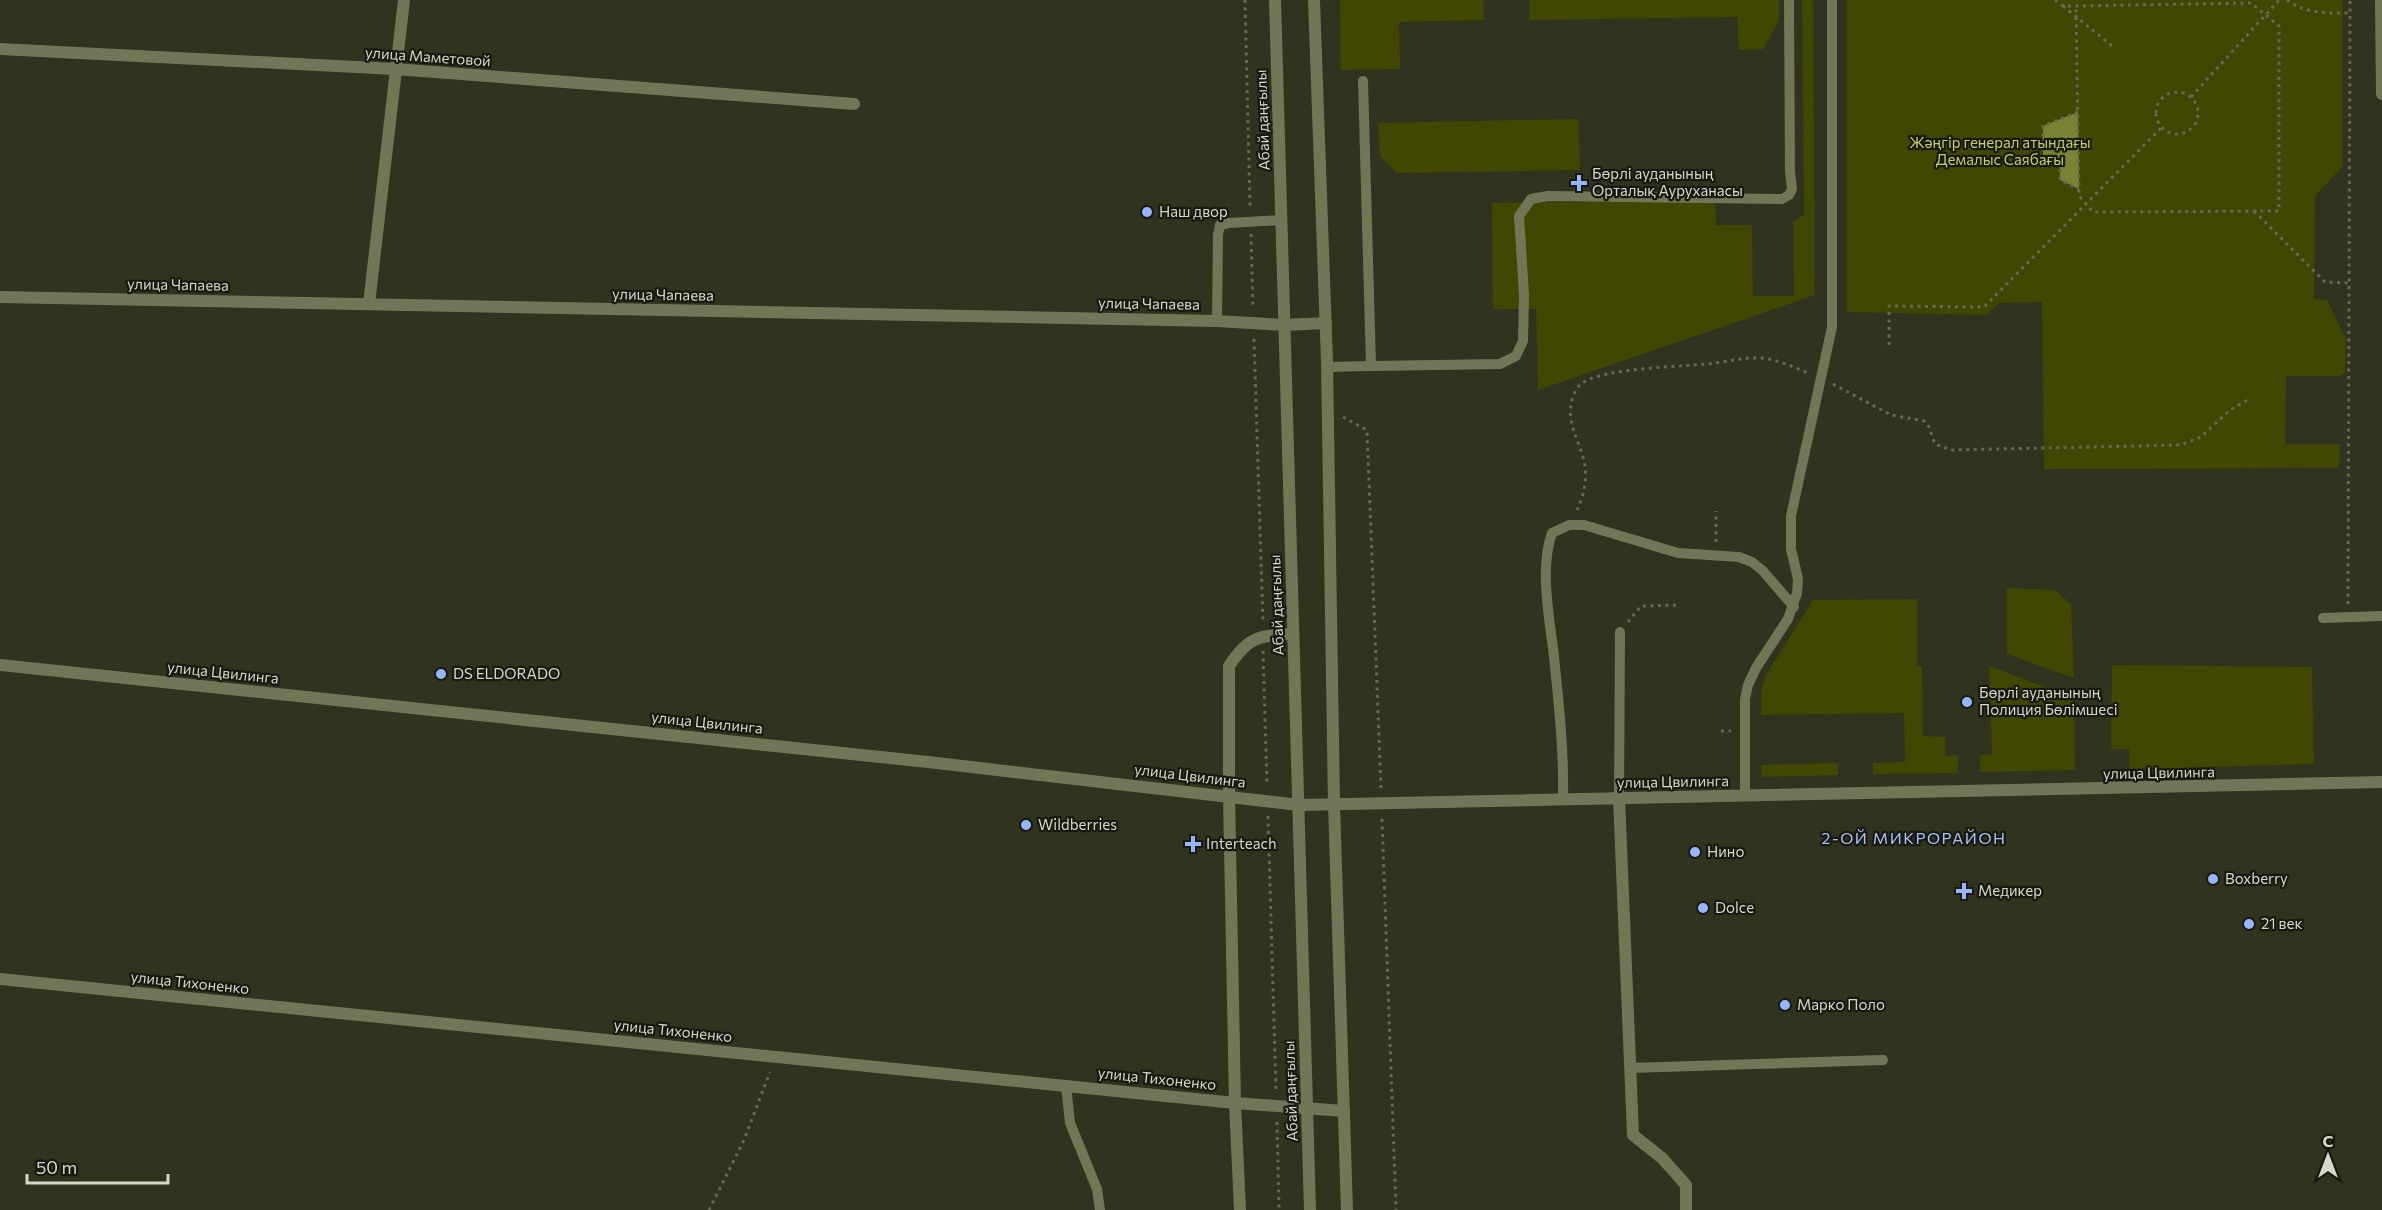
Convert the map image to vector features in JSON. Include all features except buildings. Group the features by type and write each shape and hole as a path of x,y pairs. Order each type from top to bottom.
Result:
{"street":[{"path":"369,304 404,0"},
{"name":"Абай даңғылы","path":"1275,0 1310,1210"},
{"path":"1314,0 1326,323 1334,804 1347,1210"},
{"path":"2381,0 2382,94"},
{"name":"улица Маметовой","path":"0,49 395,69 854,104"},
{"name":"улица Чапаева","path":"0,297 1217,321 1284,325 1326,323"},
{"path":"1240,1210 1235,1103 1228,795 1229,666 1240,650 1263,636 1293,634"},
{"name":"улица Цвилинга","path":"0,665 928,762 1299,805 2382,782"},
{"path":"1619,798 1633,1136 1662,1158 1686,1185 1686,1210"},
{"name":"улица Тихоненко","path":"0,979 1344,1112"}],"lane":[{"path":"1327,367 1500,364 1516,356 1524,341 1519,216 1531,199 1548,196 1782,199 1789,195 1792,189 1789,0"},
{"path":"1745,796 1743,711 1748,685 1794,607 1798,579 1791,549 1791,516 1832,327 1832,0"},
{"path":"1363,81 1371,366"},
{"path":"1217,321 1220,225 1281,220"},
{"path":"1563,799 1563,744 1548,604 1547,573 1552,533 1569,525 1584,525 1678,554 1738,556 1752,562 1763,571 1794,607"},
{"path":"2323,618 2382,616"},
{"path":"1619,798 1620,632"},
{"path":"1630,1068 1883,1060"},
{"path":"1066,1085 1070,1123 1098,1189 1100,1210"}],"path":[{"path":"1245,0 1280,1210"},
{"path":"2055,0 2112,46"},
{"path":"2191,98 2280,0"},
{"path":"2287,0 2299,8 2312,11 2350,13"},
{"path":"2348,617 2350,0"},
{"path":"2063,6 2251,3 2279,26 2279,211 2093,212 2079,196 2076,6"},
{"path":"2176,93 2182,93 2191,98 2197,106 2198,113 2194,126 2182,134 2168,132 2162,127 2157,115 2159,102 2176,93"},
{"path":"2078,112 2043,126 2043,155 2060,165 2060,180 2079,189"},
{"path":"1889,345 1889,306 1984,307 2162,127"},
{"path":"2254,211 2325,282 2348,283"},
{"path":"1569,525 1581,502 1585,486 1585,462 1576,443 1570,418 1572,398 1581,384 1628,370 1763,358 1822,378 1891,416 1924,421 1929,427 1935,444 1942,449 1951,450 2181,444 2201,437 2230,410 2249,399"},
{"path":"1716,511 1716,554"},
{"path":"1620,632 1641,606 1680,605"},
{"path":"709,1210 744,1140 777,1057"}],"green space":[{"path":"1340,0 1483,0 1484,20 1399,22 1400,69 1341,70"},
{"path":"1529,0 1779,0 1779,21 1763,49 1739,50 1737,17 1529,20"},
{"path":"1802,0 1813,0 1815,295 1538,390 1536,309 1493,309 1492,203 1715,200 1716,225 1752,225 1753,296 1794,296 1793,222 1804,214"},
{"name":"Жәңгір генерал атындағы Демалыс Саябағы","path":"1847,0 2343,0 2343,166 2315,196 2314,299 2327,300 2346,339 2345,372 2340,376 2286,376 2285,444 2340,444 2339,468 2044,469 2042,302 1999,303 1987,315 1847,312"},
{"path":"1578,119 1580,170 1397,173 1380,156 1378,123"},
{"path":"2007,588 2054,590 2071,604 2074,678 2007,654"},
{"path":"1917,599 1917,666 1922,666 1923,736 1945,737 1946,756 1958,755 1958,773 1873,774 1873,763 1905,762 1904,713 1761,715 1761,690 1766,675 1813,600"},
{"path":"2112,665 2312,667 2314,764 2129,769 2129,749 2111,749"},
{"path":"1989,666 2074,698 2075,770 1980,772 1980,755 1992,754"},
{"path":"1838,763 1838,775 1762,777 1761,765"}],"shaded area":[{"path":"2078,112 2079,189 2060,180 2060,166 2043,155 2043,126"}],"place":[{"name":"Бөрлі ауданының Орталық Ауруханасы","path":"1579,183"},
{"name":"Наш двор","path":"1147,212"},
{"name":"DS ELDORADO","path":"441,674"},
{"name":"Бөрлі ауданының Полиция Бөлімшесі","path":"1967,702"},
{"name":"Wildberries","path":"1026,825"},
{"name":"Interteach","path":"1193,844"},
{"name":"Нино","path":"1695,852"},
{"name":"Boxberry","path":"2213,879"},
{"name":"Медикер","path":"1964,891"},
{"name":"Dolce","path":"1703,908"},
{"name":"21 век","path":"2249,924"},
{"name":"Марко Поло","path":"1785,1005"}],"district":[{"name":"2-ОЙ МИКРОРАЙОН","path":"1914,838"}]}
